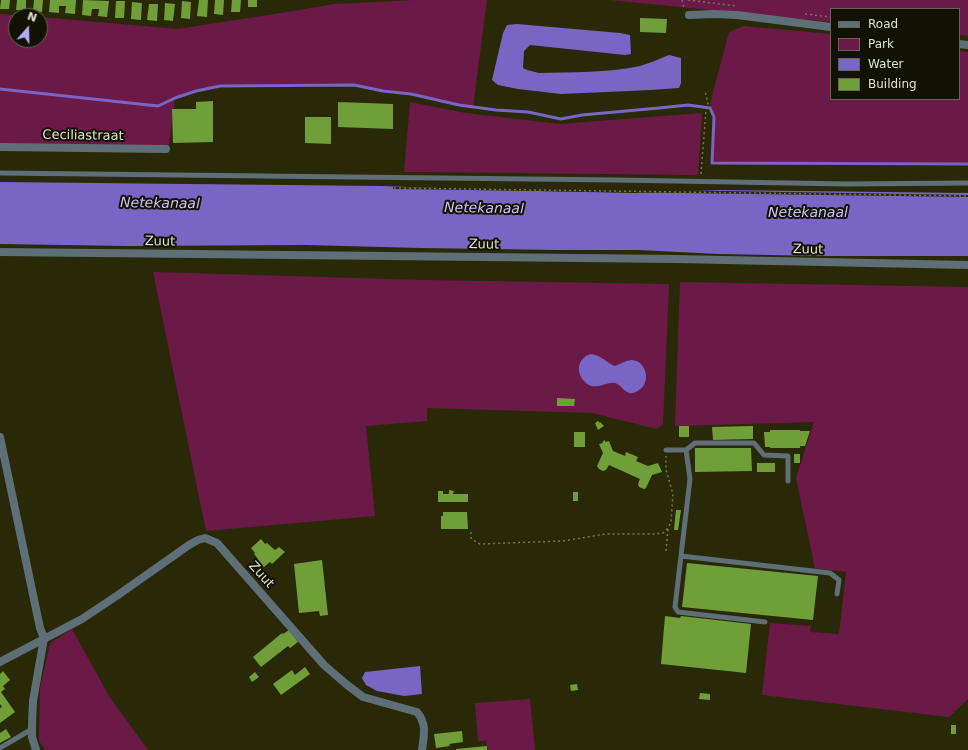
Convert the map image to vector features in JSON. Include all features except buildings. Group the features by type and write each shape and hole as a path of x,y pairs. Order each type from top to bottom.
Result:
{"street":[{"path":"689,15 737,15 830,27"},
{"name":"Ceciliastraat","path":"0,147 166,149"},
{"name":"Zuut","path":"0,252 676,259 968,265"},
{"path":"0,437 40,628 44,638 33,701 32,737 36,750"},
{"name":"Zuut","path":"0,662 82,619 189,545 205,538 217,543 324,665 355,691 363,697 417,712 422,718 424,724 422,750"}],"lane":[{"path":"0,174 847,184 968,182"},
{"path":"666,450 686,450 695,443 754,443 764,455 788,456 788,481"},
{"path":"686,450 690,479 675,607 678,612 765,622"},
{"path":"681,556 830,572 839,580 837,594"},
{"path":"0,748 32,729"}],"path":[{"path":"700,182 706,110 708,104 705,91"},
{"path":"394,188 968,196"},
{"path":"471,532 471,538 480,544 563,541 606,534 663,533 671,522 673,494 666,470 666,450"},
{"path":"666,551 668,528"}],"green space":[{"path":"415,0 487,0 473,107 411,94 383,91 354,85 220,86 196,91 175,98 169,146 0,146 0,14 8,15 8,48 48,48 48,18 178,29 334,4"},
{"path":"609,0 968,0 968,36 960,35 960,8 830,8 830,22"},
{"path":"744,26 830,34 830,100 960,100 960,51 968,52 968,164 712,163 714,117 710,108 711,100 729,32"},
{"path":"410,102 466,113 559,124 702,113 698,175 404,172"},
{"path":"153,272 424,280 669,284 663,424 657,429 592,413 427,408 427,421 366,426 375,516 206,531"},
{"path":"680,282 968,287 968,699 949,717 762,695 770,623 811,626 810,632 839,634 846,572 815,568 796,478 814,422 675,426"},
{"path":"72,629 109,696 148,750 45,750 39,741 40,688 50,643"},
{"path":"530,699 535,750 488,750 486,741 478,741 475,703"}],"water":[{"path":"517,24 630,35 631,54 625,55 530,45 524,51 523,68 527,70 539,73 615,70 640,66 669,55 681,58 681,83 679,88 561,94 498,85 492,80 503,33 507,25"},
{"name":"Netekanaal","path":"0,182 381,186 634,193 720,190 968,193 968,256 822,256 719,254 638,250 421,248 306,245 127,246 0,244"},
{"path":"591,354 598,356 615,366 630,360 637,361 644,368 646,373 643,387 635,392 628,393 615,383 594,386 588,385 580,375 579,365 582,359"},
{"path":"420,666 422,694 404,696 377,691 366,685 362,678 365,672"}],"pier":[{"path":"393,187 968,195 968,197 393,189"}],"waterway":[{"path":"0,89 158,106 196,91 220,86 354,85 383,91 411,94 459,105 496,110 528,112 561,119 582,115 688,105 710,108 714,117 712,163 968,164"}]}
